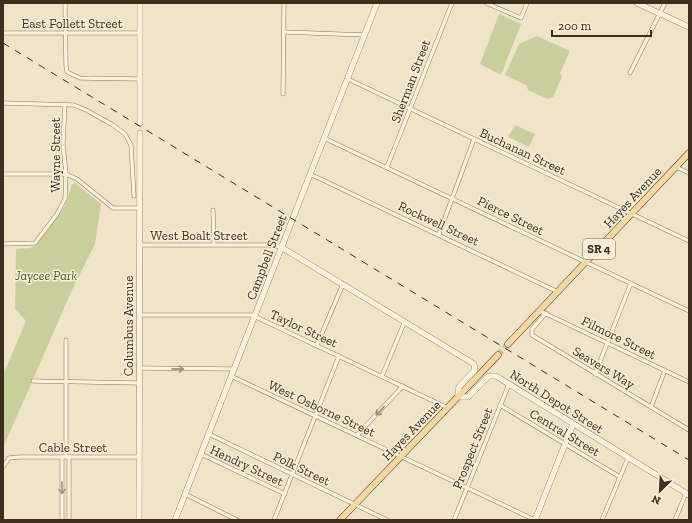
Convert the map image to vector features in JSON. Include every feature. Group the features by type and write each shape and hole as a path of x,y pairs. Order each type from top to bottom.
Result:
{"main road":[{"name":"Hayes Avenue","path":"508,344 543,312 558,292 689,153"},
{"name":"Hayes Avenue","path":"340,520 498,355"}],"street":[{"path":"65,3 66,66 69,74 84,78 140,79"},
{"path":"140,3 140,123"},
{"path":"283,94 284,3"},
{"name":"Campbell Street","path":"175,520 377,3"},
{"name":"Sherman Street","path":"386,167 452,3"},
{"path":"486,3 521,18 527,3"},
{"path":"637,3 689,27"},
{"path":"630,73 665,3"},
{"path":"284,32 365,35"},
{"name":"East Follett Street","path":"3,33 140,33"},
{"name":"Buchanan Street","path":"348,79 689,241"},
{"path":"3,103 65,104 79,106 119,129 127,137 133,155 134,196"},
{"name":"Wayne Street","path":"3,244 34,243 64,203 66,174 63,144 65,104"},
{"name":"Columbus Avenue","path":"138,520 140,133"},
{"name":"Pierce Street","path":"324,138 689,311"},
{"path":"439,234 474,139"},
{"path":"676,167 689,173"},
{"path":"3,174 66,174 80,181 113,208 140,208"},
{"name":"Rockwell Street","path":"310,174 439,234 558,292"},
{"path":"214,210 214,245"},
{"name":"West Boalt Street","path":"139,245 273,245 281,247"},
{"path":"281,247 475,365 474,372 458,388 459,396"},
{"path":"595,374 631,283"},
{"path":"318,345 344,284"},
{"name":"Filmore Street","path":"543,312 689,382"},
{"name":"Seavers Way","path":"543,312 532,329 532,335 689,430"},
{"name":"Taylor Street","path":"140,315 254,316 318,345 448,408"},
{"path":"382,376 405,322"},
{"path":"66,340 66,457 69,520"},
{"path":"274,520 339,356"},
{"path":"139,368 234,369"},
{"path":"651,407 665,370"},
{"name":"West Osborne Street","path":"231,376 535,520"},
{"name":"North Depot Street","path":"459,396 468,397 490,376 496,376 688,494"},
{"path":"33,381 139,383"},
{"name":"Prospect Street","path":"454,520 509,384"},
{"path":"357,436 403,386"},
{"name":"Central Street","path":"500,405 620,477"},
{"path":"535,520 574,424"},
{"name":"Polk Street","path":"209,434 387,520"},
{"name":"Hendry Street","path":"201,454 285,494"},
{"name":"Cable Street","path":"3,467 7,460 19,457 139,457"},
{"path":"62,520 66,457"},
{"path":"602,520 628,458"},
{"path":"185,494 237,520"},
{"path":"675,520 688,494"}],"green space":[{"path":"499,14 521,24 501,75 480,64"},
{"path":"537,36 570,51 560,73 562,77 553,97 548,99 528,90 526,85 505,75 519,44"},
{"path":"515,125 535,134 529,147 508,137"},
{"name":"Jaycee Park","path":"75,183 101,204 95,244 72,290 3,448 3,375 26,321 15,309 16,249 30,248 36,245 65,206 72,184"}],"tunnel":[{"path":"498,355 508,344"}],"railway":[{"path":"3,43 689,460"}]}
